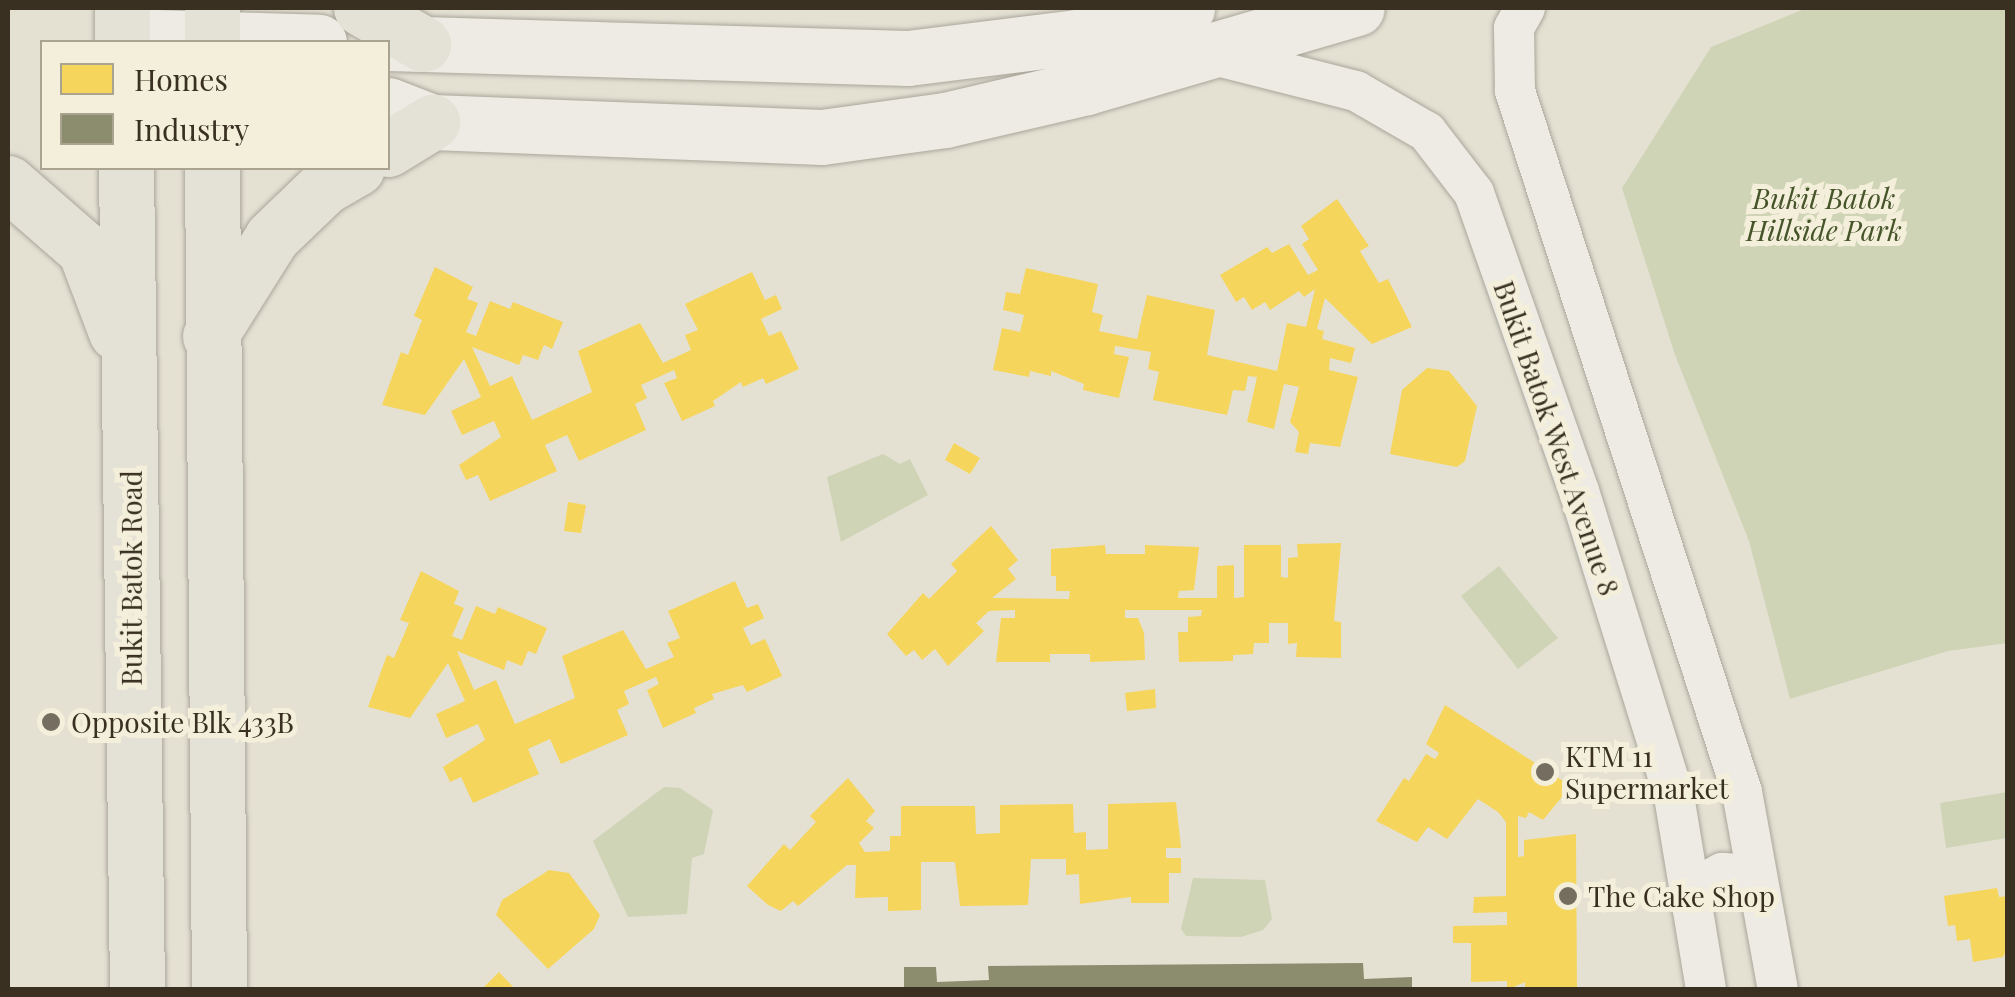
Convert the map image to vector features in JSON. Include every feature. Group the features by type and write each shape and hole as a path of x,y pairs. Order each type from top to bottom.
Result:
{"main road":[{"path":"360,8 405,44 657,56 908,58 1077,37 1196,30 1357,8"},
{"path":"122,29 212,30 301,40"},
{"path":"402,125 822,137 945,120 1196,30"},
{"path":"627,132 608,116 604,81 623,64 657,56"},
{"name":"Bukit Batok Road","path":"126,170 134,387 129,564 136,990"},
{"path":"212,170 209,337 219,990"},
{"path":"209,337 272,237 324,187 354,170"},
{"path":"8,183 84,250 134,387"}],"street":[{"path":"1525,8 1514,28 1515,91 1742,792 1778,990"},
{"name":"Bukit Batok West Avenue 8","path":"1196,30 1356,91 1427,132 1474,193 1580,491 1674,796 1706,990"},
{"path":"1692,906 1704,883 1722,874 1741,874 1760,894"}],"green space":[{"name":"Bukit Batok Hillside Park","path":"1807,8 2007,8 2008,643 1948,651 1790,699 1749,541 1675,355 1622,188 1711,47"},
{"path":"883,454 900,464 910,459 928,495 841,542 827,477"},
{"path":"1499,566 1558,638 1518,669 1461,596"},
{"path":"664,787 680,788 713,810 704,854 692,858 687,914 628,917 593,841"},
{"path":"2007,792 2007,838 1946,848 1940,803"},
{"path":"1193,878 1265,880 1272,919 1263,930 1241,937 1186,936 1181,929"}],"building: Homes":[{"path":"1337,199 1369,246 1360,251 1379,283 1388,279 1412,327 1372,344 1325,298 1317,329 1324,331 1322,339 1355,348 1351,363 1330,358 1329,370 1358,377 1340,447 1310,443 1308,454 1295,452 1299,432 1290,422 1299,387 1284,384 1274,429 1247,422 1257,377 1248,376 1245,391 1233,390 1227,415 1153,400 1159,372 1148,369 1151,352 1115,346 1114,354 1129,357 1119,398 1083,390 1084,384 1051,371 1051,376 1030,371 1029,377 993,370 1002,328 1020,332 1024,315 1003,310 1006,292 1020,294 1026,268 1098,284 1092,312 1103,315 1099,331 1137,339 1147,295 1215,310 1207,355 1277,371 1287,323 1306,327 1315,289 1304,297 1299,291 1270,310 1265,302 1252,310 1244,297 1236,302 1220,275 1267,247 1272,253 1289,244 1308,275 1318,270 1302,244 1309,239 1301,226"},
{"path":"435,267 473,287 467,299 478,303 466,332 476,336 490,301 510,309 513,302 563,322 552,349 544,345 538,360 523,355 519,365 472,347 490,386 512,376 532,420 592,392 578,351 640,323 663,363 691,350 685,335 698,330 685,304 752,272 765,300 776,295 782,309 761,319 769,336 781,331 799,369 766,384 763,378 743,387 741,382 713,401 715,406 682,421 664,383 677,378 674,370 641,385 647,398 635,404 646,430 579,461 567,435 545,445 557,471 490,501 478,475 466,480 459,465 501,437 494,421 462,435 451,411 481,397 464,359 425,415 382,405 401,352 408,355 422,320 414,316"},
{"path":"1427,368 1449,371 1477,406 1465,461 1457,467 1390,454 1402,390"},
{"path":"954,443 980,458 970,474 945,460"},
{"path":"568,502 586,505 581,533 564,531"},
{"path":"991,526 1018,560 1008,569 1016,579 992,598 1069,599 1070,591 1056,591 1056,576 1051,576 1051,549 1105,545 1106,554 1145,554 1145,545 1199,547 1194,590 1179,591 1178,598 1217,598 1217,566 1234,565 1234,598 1244,597 1244,545 1281,545 1281,577 1288,578 1288,558 1298,557 1297,544 1341,543 1334,621 1341,622 1341,658 1296,657 1297,643 1288,644 1288,623 1269,623 1269,643 1254,643 1253,654 1233,655 1233,661 1179,662 1178,632 1188,632 1188,617 1201,616 1202,610 1125,610 1125,618 1138,618 1144,633 1145,660 1090,662 1090,654 1050,654 1050,662 996,662 1001,618 1015,618 1015,610 989,611 976,623 984,631 948,666 935,649 922,660 914,650 906,656 887,634 923,593 929,599 957,571 951,564"},
{"path":"421,571 459,591 454,604 464,608 452,636 462,640 476,606 495,614 498,607 547,628 536,654 528,651 522,666 507,660 504,670 457,651 474,690 496,680 515,724 575,698 562,656 623,630 646,669 674,657 667,643 680,638 668,611 735,581 747,608 758,604 764,618 743,628 751,645 765,639 782,676 747,692 743,685 712,694 714,699 694,708 696,713 663,728 647,690 659,684 656,677 624,691 629,704 617,710 628,735 561,764 550,739 528,749 539,774 473,803 461,777 450,782 443,767 485,740 478,724 446,738 436,714 465,701 448,663 410,718 368,707 387,655 394,658 409,623 400,620"},
{"path":"1155,689 1156,708 1127,711 1125,693"},
{"path":"1445,705 1571,786 1543,820 1529,812 1526,818 1518,816 1518,857 1524,856 1524,840 1576,834 1577,990 1525,990 1525,982 1507,990 1507,981 1471,982 1471,943 1453,943 1453,926 1507,925 1507,912 1473,913 1474,897 1506,896 1506,822 1498,812 1478,799 1447,839 1428,827 1417,842 1376,821 1404,778 1409,781 1426,754 1435,759 1439,753 1426,744"},
{"path":"848,778 875,811 866,821 874,828 859,843 865,852 890,851 890,836 901,836 901,806 975,806 976,834 1000,833 1000,805 1073,804 1074,833 1086,832 1086,850 1108,849 1108,804 1176,802 1181,848 1166,848 1166,858 1181,858 1181,873 1169,873 1169,903 1131,903 1131,897 1080,904 1079,874 1066,875 1066,859 1031,859 1028,905 960,906 955,862 921,862 921,910 888,911 888,897 855,898 856,865 847,865 798,906 793,901 781,911 768,905 747,886 784,844 790,850 816,822 810,816"},
{"path":"549,870 569,873 600,915 594,929 548,969 496,915 502,900"},
{"path":"1997,888 1999,897 2008,896 2008,948 2003,957 1973,962 1970,939 1957,941 1955,925 1948,926 1944,896"},
{"path":"499,972 516,990 481,990"}],"building: Industry":[{"path":"1363,963 1364,979 1412,977 1412,990 904,990 904,967 936,967 937,982 989,980 988,966"}],"place":[{"name":"Opposite Blk 433B","path":"51,722"},
{"name":"KTM 11 Supermarket","path":"1545,772"},
{"name":"The Cake Shop","path":"1568,896"}]}
